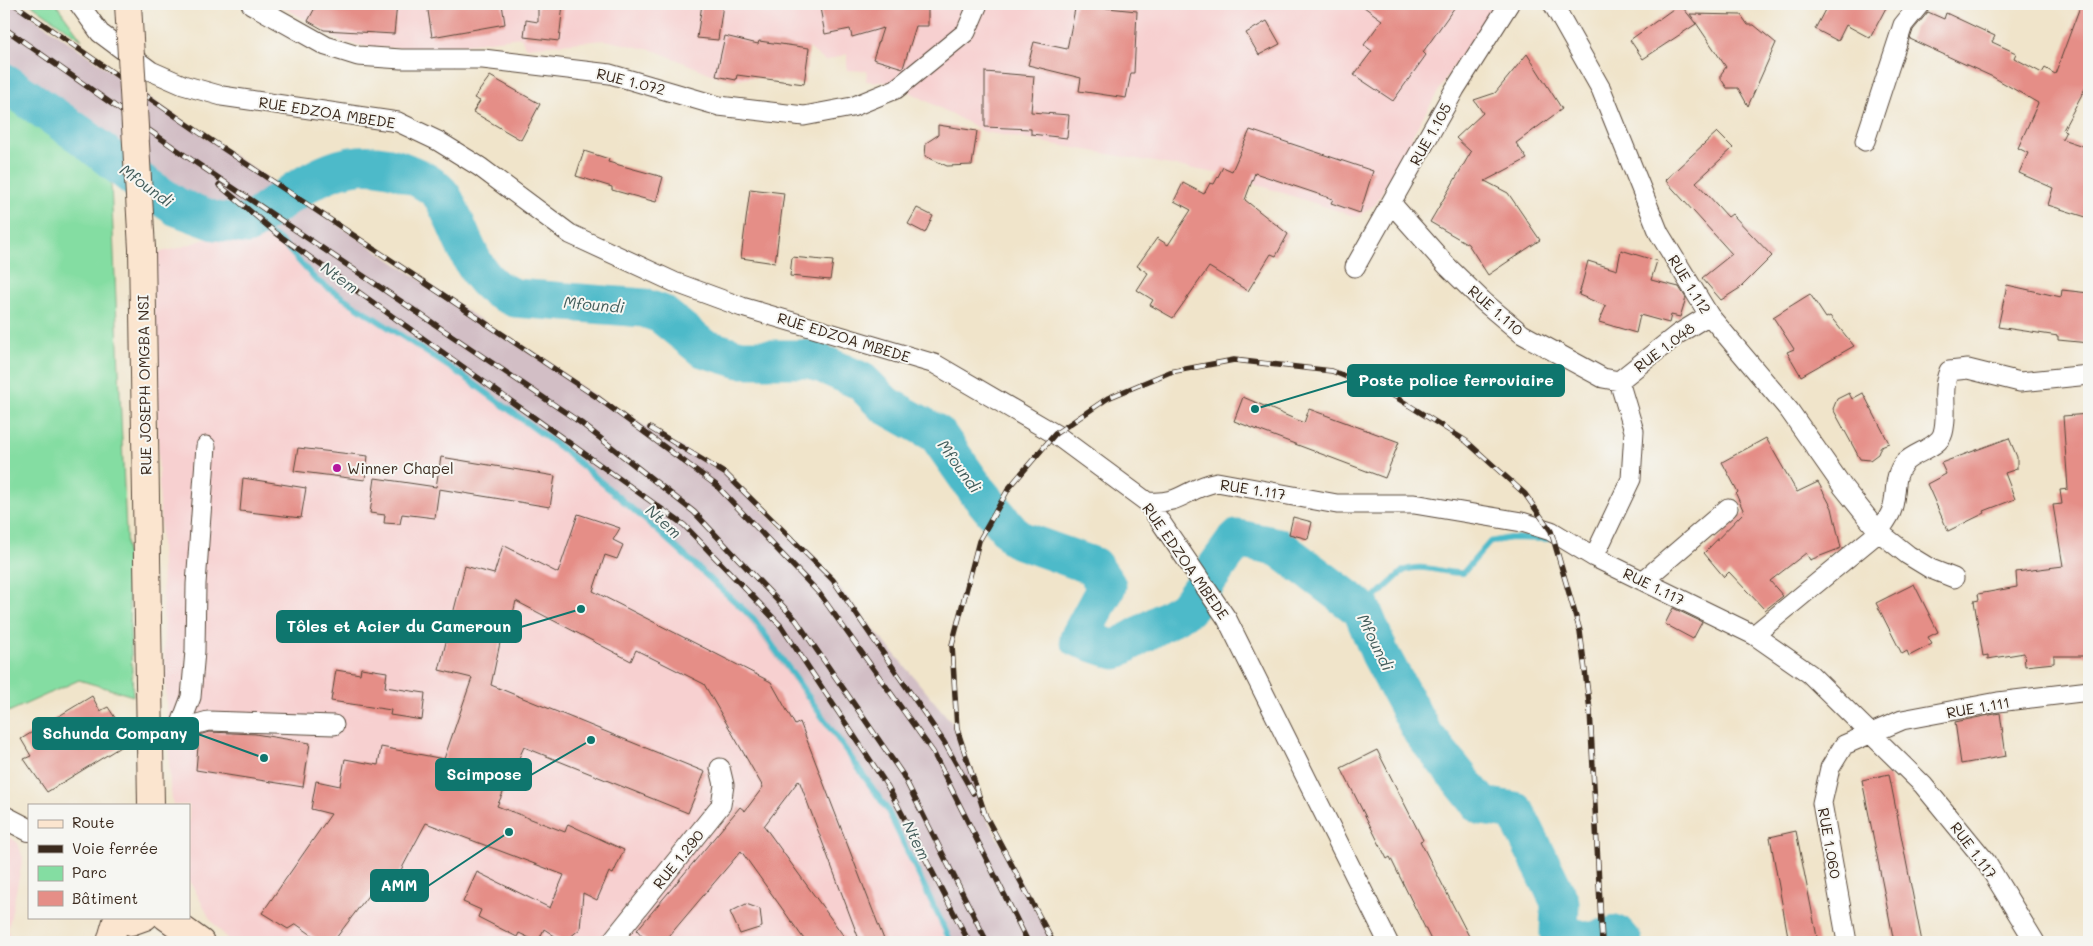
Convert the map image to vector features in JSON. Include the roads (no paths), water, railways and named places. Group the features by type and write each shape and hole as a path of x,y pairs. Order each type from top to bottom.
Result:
{"main road":[{"name":"RUE JOSEPH OMGBA NSI","path":"128,4 142,249 150,766"},
{"path":"142,804 150,766"},
{"path":"150,766 151,804"},
{"path":"110,942 117,918 131,922 152,918 202,942"},
{"path":"129,942 152,918"}],"street":[{"name":"RUE EDZOA MBEDE","path":"78,4 100,33 151,71 182,85 222,96 398,122 438,141 480,167 570,234 657,274 742,307 935,364 1056,434 1147,502 1227,619 1388,942"},
{"name":"RUE 1.072","path":"251,4 326,46 358,56 401,59 483,59 610,74 720,106 804,116 852,107 896,89 966,32 978,4"},
{"name":"RUE 1.105","path":"1355,266 1455,89 1509,4"},
{"name":"RUE 1.112","path":"1553,4 1601,89 1659,232 1709,315 1789,410 1843,487 1879,532 1908,555 1931,569 1954,578"},
{"path":"1866,141 1903,25 1920,4"},
{"name":"RUE 1.110","path":"1390,204 1447,266 1484,302 1522,334 1603,378 1619,381"},
{"name":"RUE 1.048","path":"1619,381 1678,334 1709,315"},
{"path":"1754,635 1879,532 1892,511 1897,475 1904,463 1935,443 1943,435 1945,380 1949,372 1968,369 2020,382 2089,375"},
{"path":"1594,557 1631,479 1634,431 1619,381"},
{"path":"206,446 196,584 191,697 179,729 208,720 334,725"},
{"name":"RUE 1.117","path":"1147,502 1164,503 1179,499 1201,485 1217,482 1337,504 1414,504 1522,522 1551,532 1594,557 1754,635 1810,674 1923,784 1979,854 2035,942"},
{"path":"1643,580 1728,508"},
{"name":"RUE 1.111","path":"1869,733 1912,718 1998,702 2089,691"},
{"name":"RUE 1.060","path":"1847,942 1822,803 1830,768 1844,745 1869,733"},
{"name":"RUE 1.290","path":"611,942 721,805 724,785 720,768"}],"waterway":[{"name":"Mfoundi","path":"4,82 82,136 140,182 177,207 215,221 247,225 303,186 322,176 342,168 362,165 384,166 416,177 439,192 479,272 498,290 515,298 644,308 661,314 703,348 740,359 811,359 861,381 885,405 937,434 977,491 1017,539 1093,566 1107,586 1079,638 1115,650 1187,608 1237,539 1278,547 1362,610 1380,654 1422,732 1482,806 1515,811 1560,902 1559,933 1589,942 1617,935 1623,942"},
{"name":"Ntem","path":"247,225 279,239 316,280 469,380 565,451 658,531 754,619 887,809 951,942"},
{"path":"1362,610 1403,571 1425,568 1463,573 1490,542 1510,538 1548,539"}],"railway":[{"path":"14,4 200,133 598,398 716,485 819,593 933,752 1028,942"},
{"path":"4,28 183,154 581,423 694,512 796,620 903,775 987,942"},
{"path":"219,185 276,233 684,525 781,626 888,787 969,942"},
{"path":"986,817 957,729 952,645 979,541 1009,488 1055,434 1108,398 1170,372 1234,360 1332,371 1394,396 1466,441 1525,494 1551,531 1580,631 1590,710 1602,942"},
{"path":"650,428 726,474 833,580 944,742 973,793"},
{"path":"983,811 1053,942"}],"place":[{"name":"Poste police ferroviaire","path":"1255,409"},
{"name":"Winner Chapel","path":"337,468"},
{"name":"Tôles et Acier du Cameroun","path":"581,609"},
{"name":"Scimpose","path":"591,740"},
{"name":"Schunda Company","path":"264,758"},
{"name":"AMM","path":"509,832"}]}
